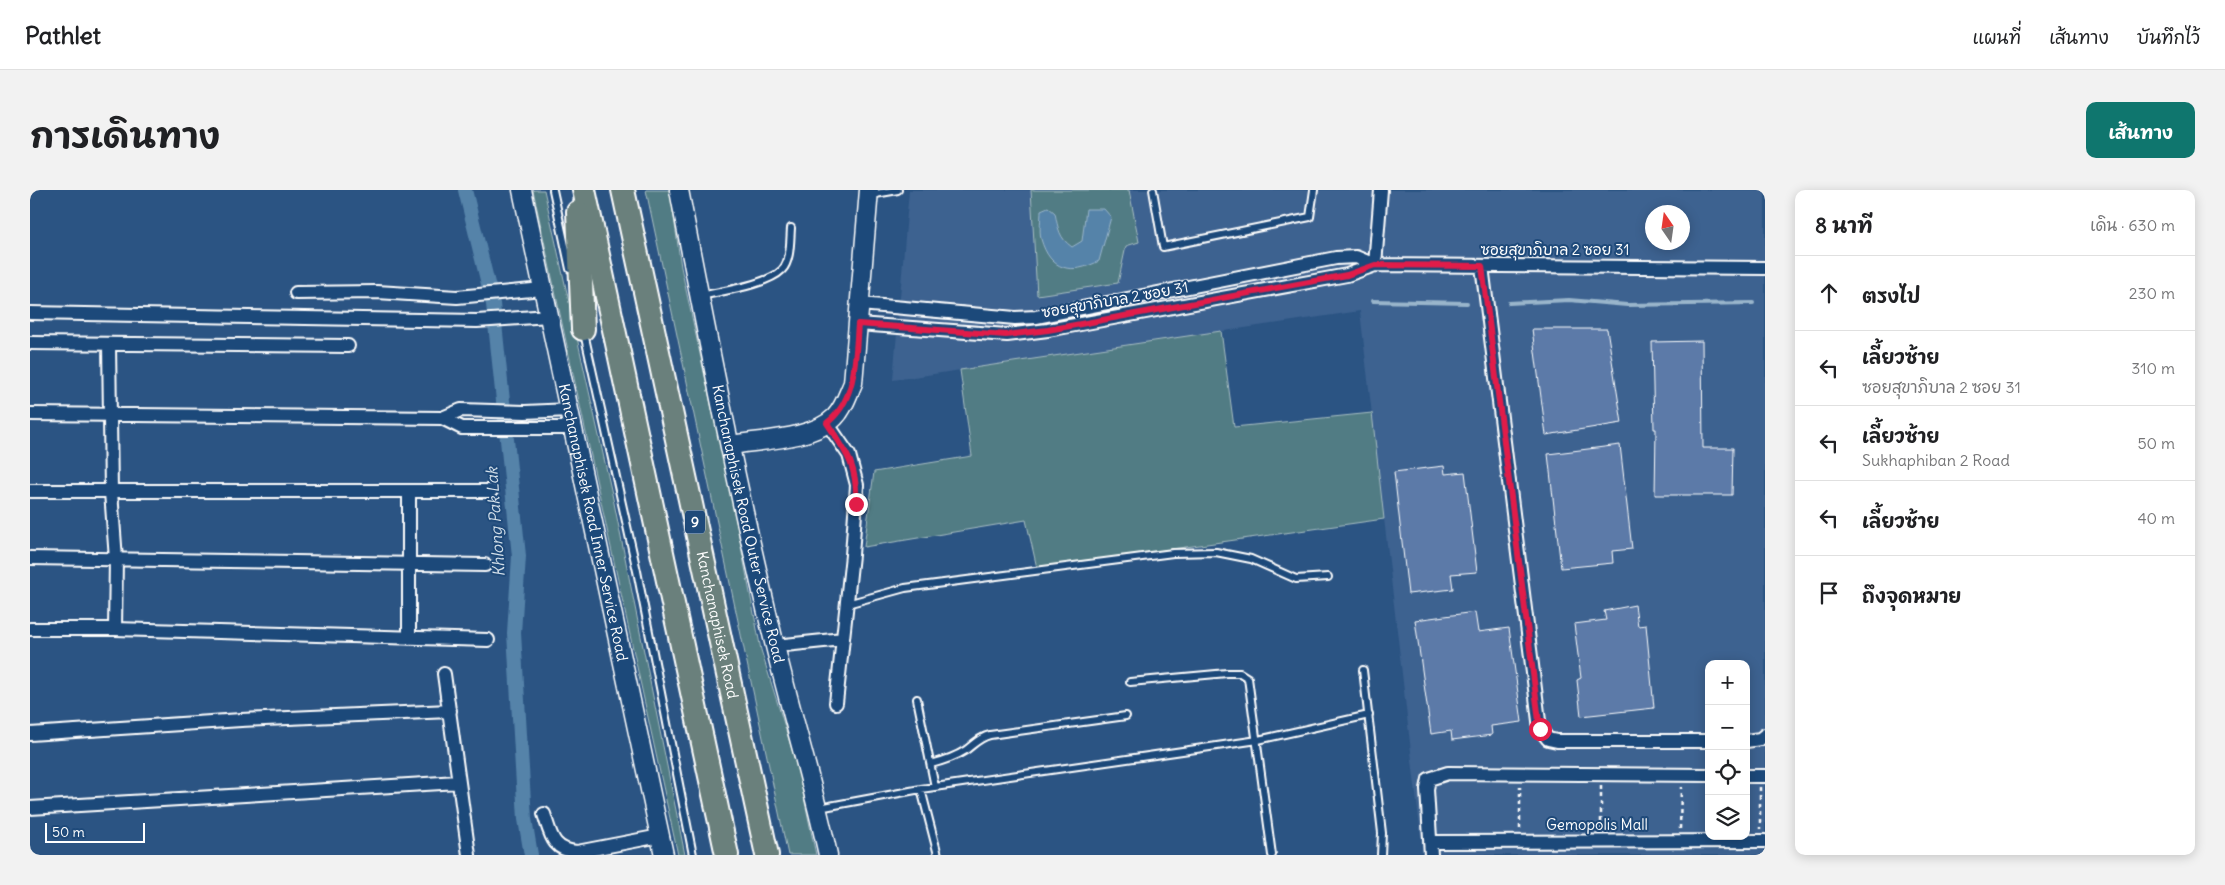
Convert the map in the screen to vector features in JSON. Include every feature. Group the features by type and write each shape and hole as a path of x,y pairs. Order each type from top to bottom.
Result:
{"highway":[{"path":"577,190 583,329"},
{"path":"584,190 727,855"},
{"name":"Kanchanaphisek Road","path":"623,190 767,855"}],"main road":[{"name":"Kanchanaphisek Road Inner Service Road","path":"522,190 664,855"},
{"name":"Kanchanaphisek Road Outer Service Road","path":"679,190 730,445 775,646 818,809 828,855"},
{"path":"730,445 805,433 822,427 836,416 853,383 869,193"}],"street":[{"path":"1375,265 1381,190"},
{"name":"ซอยสุขาภิบาล 2 ซอย 31","path":"860,304 1015,318 1036,317 1336,258 1356,257 1375,265"},
{"name":"ซอยสุขาภิบาล 2 ซอย 31","path":"858,324 1006,335 1048,330 1347,275 1375,265 1765,268"},
{"path":"1482,266 1540,729 1548,740 1557,741 1705,741"},
{"path":"296,293 377,292 457,298 543,289"},
{"path":"30,313 477,321 549,316"},
{"path":"966,332 967,314"},
{"path":"30,343 348,346"},
{"path":"109,344 111,416 110,492 116,559 115,629"},
{"path":"30,414 442,418 461,410 525,412 570,410"},
{"path":"442,418 462,428 574,428"},
{"path":"827,423 849,455 857,485 836,703"},
{"path":"30,491 491,491"},
{"path":"409,491 411,564 409,638"},
{"path":"30,558 485,565"},
{"path":"30,629 115,629 488,640"},
{"path":"775,646 843,639"},
{"path":"444,674 469,855"},
{"path":"30,734 241,720 450,711"},
{"path":"1750,740 1760,739 1765,735"},
{"path":"1431,855 1427,789 1429,779 1448,773 1705,775"},
{"path":"30,808 458,782"},
{"path":"544,814 557,846 565,851 577,852 660,836"},
{"name":"Gemopolis Mall","path":"1430,842 1763,841"}],"lane":[{"path":"553,190 571,273"},
{"path":"869,193 898,190"},
{"path":"1153,190 1163,247 1310,217 1314,190"},
{"path":"700,297 767,279 783,269 789,252 791,228"},
{"path":"573,282 637,570 693,855"},
{"path":"847,604 905,588 1173,553 1216,552 1251,559 1296,579 1328,577"},
{"path":"1363,670 1382,833 1381,855"},
{"path":"1130,682 1240,673 1248,678 1251,688 1272,855"},
{"path":"917,699 935,787"},
{"path":"818,809 921,789 1258,740 1369,715"},
{"path":"931,764 965,751 982,737 990,735 1126,716"},
{"path":"921,789 938,855"}],"path":[{"path":"1520,774 1520,842"},
{"path":"1600,774 1601,841"},
{"path":"1680,841 1681,775"},
{"path":"1762,776 1763,841"}],"shaded area":[{"path":"909,190 1765,190 1765,855 1423,855 1360,311 893,380"},
{"path":"1048,207 1055,213 1062,236 1072,247 1082,241 1086,209 1104,209 1111,217 1099,261 1080,268 1071,269 1056,264 1050,258 1045,250 1040,232 1041,210"}],"green space":[{"path":"533,190 544,190 614,503 685,855 678,855"},
{"path":"646,190 670,190 681,267 732,500 761,650 798,769 816,855 788,855"},
{"path":"1031,190 1129,190 1139,242 1126,246 1118,283 1037,295"},
{"path":"1221,331 1234,427 1372,413 1384,519 1037,568 1026,520 864,547 874,472 972,456 960,370"}],"building":[{"path":"1532,329 1607,329 1622,423 1546,435"},
{"path":"1702,341 1703,448 1733,448 1732,495 1655,495 1656,429 1654,429 1652,342"},
{"path":"1620,445 1632,549 1612,551 1613,563 1561,568 1548,454"},
{"path":"1444,466 1445,474 1465,472 1477,572 1451,574 1453,589 1408,594 1394,472"},
{"path":"1635,605 1638,626 1646,625 1654,708 1581,716 1577,680 1581,678 1574,624 1606,620 1604,611"},
{"path":"1475,612 1478,632 1509,628 1522,722 1491,726 1492,735 1452,740 1451,731 1431,734 1415,620"}],"waterway":[{"name":"Khlong Pak Lak","path":"465,190 493,304 519,556 514,633 525,819 531,855"},
{"path":"1509,303 1569,300 1627,305 1753,303"},
{"path":"1373,301 1467,303"}],"route":[{"path":"856,504 857,485 854,466 849,455 827,423 836,416 846,400 853,383 858,324 1006,335 1048,330 1347,275 1375,265 1482,266 1540,729"}]}
